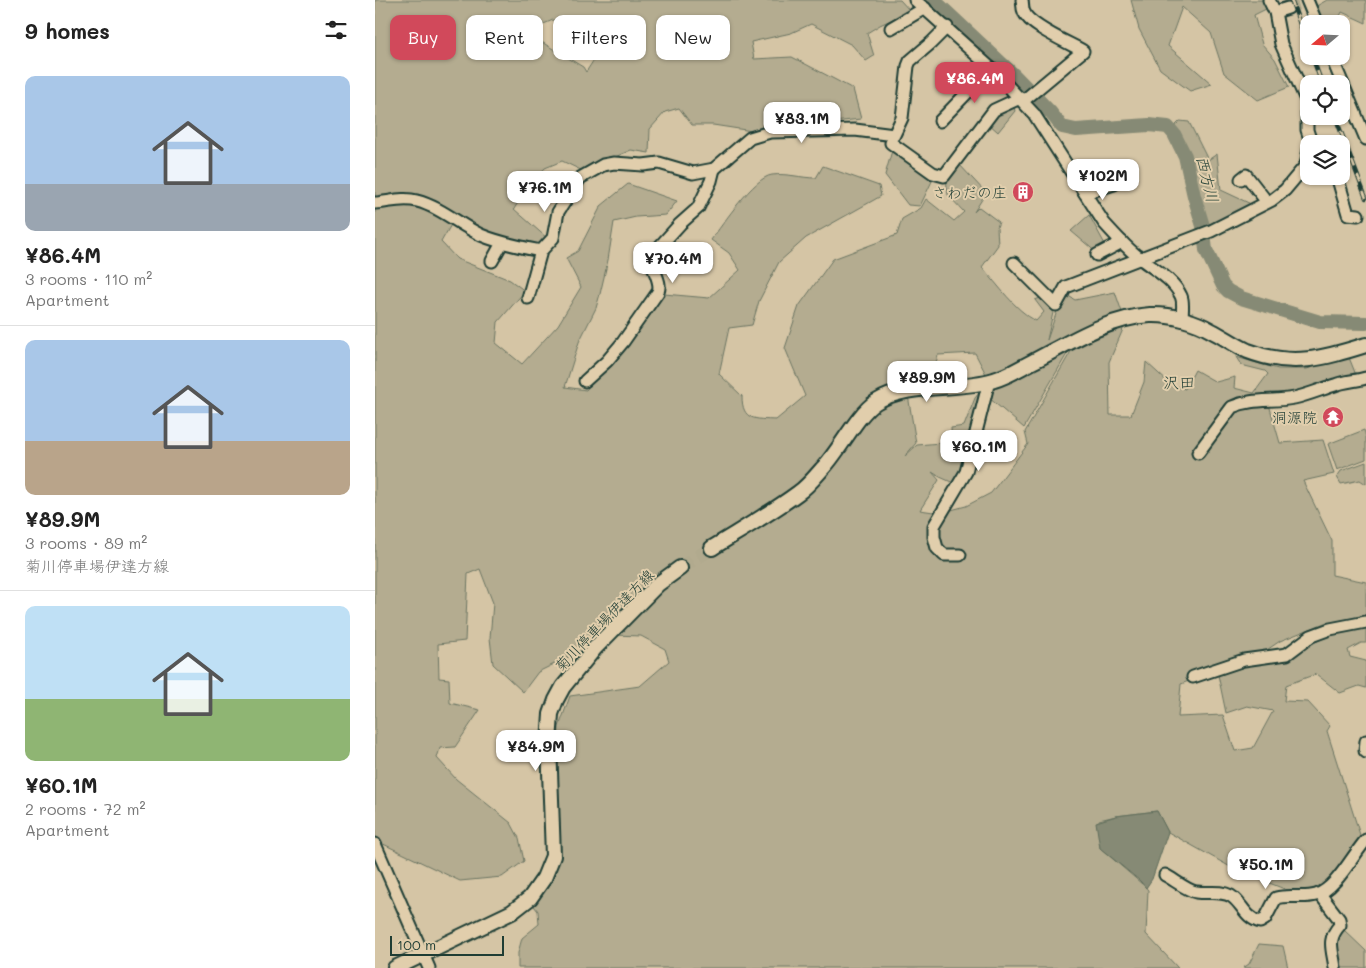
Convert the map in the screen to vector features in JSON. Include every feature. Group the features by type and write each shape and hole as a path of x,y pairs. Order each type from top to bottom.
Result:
{"main road":[{"path":"712,548 799,492 824,468 875,402 910,390 973,385 989,381 1014,371 1107,324 1153,315 1182,319 1209,329 1248,351 1275,358 1300,361 1321,358 1366,345"},
{"name":"菊川停車場伊達方線","path":"395,968 512,912 530,898 544,878 553,856 549,743 551,714 556,700 563,686 595,648 658,584 680,568"}],"street":[{"path":"915,0 947,27 1022,99 1044,127 1104,224 1139,258 1177,288 1182,298 1182,319"},
{"path":"891,143 933,174 944,176 994,110 1022,99 1038,89 1083,51 1043,30 1029,19 1024,12 1022,0"},
{"path":"1269,0 1275,12 1281,44 1307,102 1309,135"},
{"path":"1305,1 1312,15"},
{"path":"891,28 925,8"},
{"path":"1275,12 1288,8"},
{"path":"585,381 607,361 623,342 658,292 660,286 651,261 652,256 680,224 698,208 715,169 750,138 770,132 855,130 894,135 902,118 907,66 947,27"},
{"path":"1335,65 1366,139"},
{"path":"940,121 991,68"},
{"path":"528,298 530,284 541,251 553,238 558,212 580,178 603,166 614,163 643,165 659,163 693,173 715,169"},
{"path":"1014,264 1056,305 1066,287 1211,231 1267,202 1285,190 1300,173"},
{"path":"1241,179 1246,175 1267,202"},
{"path":"1085,193 1114,184"},
{"path":"1340,185 1348,214 1358,215"},
{"path":"375,203 396,200 418,201 454,218 481,234 502,242 541,251"},
{"path":"492,261 502,242"},
{"path":"1097,254 1122,242"},
{"path":"1199,453 1232,407 1258,401 1294,398 1337,384 1366,378"},
{"path":"960,555 944,555 937,548 933,537 934,526 966,472 989,381"},
{"path":"1193,677 1249,659 1287,654 1311,636 1330,629 1366,622"},
{"path":"1366,741 1366,752"},
{"path":"1165,875 1195,892 1223,893 1232,897 1249,916 1259,922 1265,919 1276,898 1290,895 1303,897 1324,892 1336,880 1366,840"},
{"path":"375,844 429,968"},
{"path":"1320,894 1339,919 1340,925 1333,933 1331,942 1335,968"}],"shaded area":[{"path":"375,0 900,0 910,11 867,33 874,56 866,61 852,45 811,24 791,33 751,42 754,59 792,57 853,89 861,119 752,131 713,125 692,125 679,108 665,112 650,129 649,153 631,150 583,171 562,161 545,168 528,187 514,209 548,239 546,243 535,246 452,223 441,242 457,259 510,280 525,291 498,322 496,343 522,364 558,325 581,287 566,258 578,251 601,206 628,184 677,201 666,215 636,217 614,222 608,260 596,308 579,342 565,387 586,390 640,328 658,292 709,298 740,270 729,253 711,240 739,202 757,184 772,175 816,178 823,166 879,186 881,196 806,238 779,262 759,301 752,325 729,328 719,374 742,396 744,410 751,417 776,420 805,396 785,348 799,306 833,259 897,235 902,219 921,208 926,199 954,221 964,212 948,195 946,178 958,163 986,193 974,212 979,207 999,222 997,227 998,245 982,267 1014,304 1036,321 1044,312 1035,300 1043,297 1054,308 1047,340 1065,294 1075,300 1115,292 1123,315 988,378 975,353 938,355 931,384 907,389 916,443 905,456 917,445 952,442 951,428 964,426 975,398 983,388 958,485 932,472 939,480 920,510 940,513 966,506 991,493 1028,444 1025,432 1074,346 1103,333 1124,327 1109,362 1110,415 1131,415 1144,382 1146,362 1170,384 1185,389 1195,370 1216,382 1235,377 1234,388 1254,393 1268,374 1265,371 1241,365 1236,357 1278,369 1307,369 1348,355 1358,380 1254,401 1268,401 1280,443 1323,440 1334,474 1303,481 1332,541 1332,575 1366,582 1366,619 1341,625 1327,622 1280,641 1255,658 1283,658 1342,629 1366,624 1366,643 1361,643 1348,650 1350,657 1366,661 1366,688 1359,686 1340,693 1316,674 1286,685 1284,701 1308,702 1330,726 1327,731 1361,838 1345,865 1321,891 1287,890 1234,869 1168,832 1157,811 1099,820 1100,848 1142,884 1140,881 1148,890 1146,934 1178,968 518,968 518,953 522,938 539,924 538,911 530,901 549,886 560,853 557,770 559,727 570,696 640,686 669,661 665,649 641,636 613,635 538,672 523,692 493,664 490,638 493,603 480,569 468,574 465,641 438,644 439,678 449,679 450,703 480,710 455,747 440,748 437,758 456,779 511,823 519,838 524,861 502,877 460,881 375,840","holes":["1217,670 1226,713 1247,706 1273,711 1253,748 1235,751 1223,715 1178,717 1181,684"]},
{"path":"1131,0 1264,0 1268,8 1254,15 1262,44 1275,59 1289,87 1258,100 1224,73 1211,33 1182,7 1168,46 1212,84 1190,91 1160,69 1139,29"},
{"path":"1327,0 1366,0 1366,23 1342,12 1340,15 1316,15 1313,8"},
{"path":"1013,104 1015,111 998,132 988,123 1001,109"},
{"path":"1180,121 1189,122 1208,160 1217,154 1221,190 1253,205 1208,228 1197,200 1187,154 1174,127"},
{"path":"893,147 934,177 920,206 908,205 885,175"},
{"path":"1089,215 1107,248 1097,253 1071,231"},
{"path":"1071,347 1024,428 988,397 992,383"},
{"path":"1364,430 1366,437 1366,459 1337,470 1328,444"},
{"path":"1366,462 1366,484 1360,480 1341,484 1337,477 1341,471"},
{"path":"1157,811 1168,832 1152,879 1146,888 1100,848 1096,822 1116,816"},
{"path":"1343,929 1366,951 1366,968 1342,968 1335,941"},
{"path":"1259,944 1283,946 1288,968 1243,968 1249,964"}],"waterway":[{"name":"西方川","path":"934,0 1013,74 1062,127 1076,130 1149,125 1168,127 1174,134 1185,156 1203,226 1206,250 1223,286 1228,291 1241,298 1320,322 1366,323"}],"tunnel":[{"path":"1288,8 1300,4"},
{"path":"680,568 712,548"}],"railway":[{"path":"1291,0 1300,24"},
{"path":"1315,65 1319,75"},
{"path":"1338,125 1366,198"}],"place":[{"name":"さわだの庄","path":"1023,192"},
{"name":"洞源院","path":"1333,417"}],"district":[{"name":"沢田","path":"1179,381"}]}
